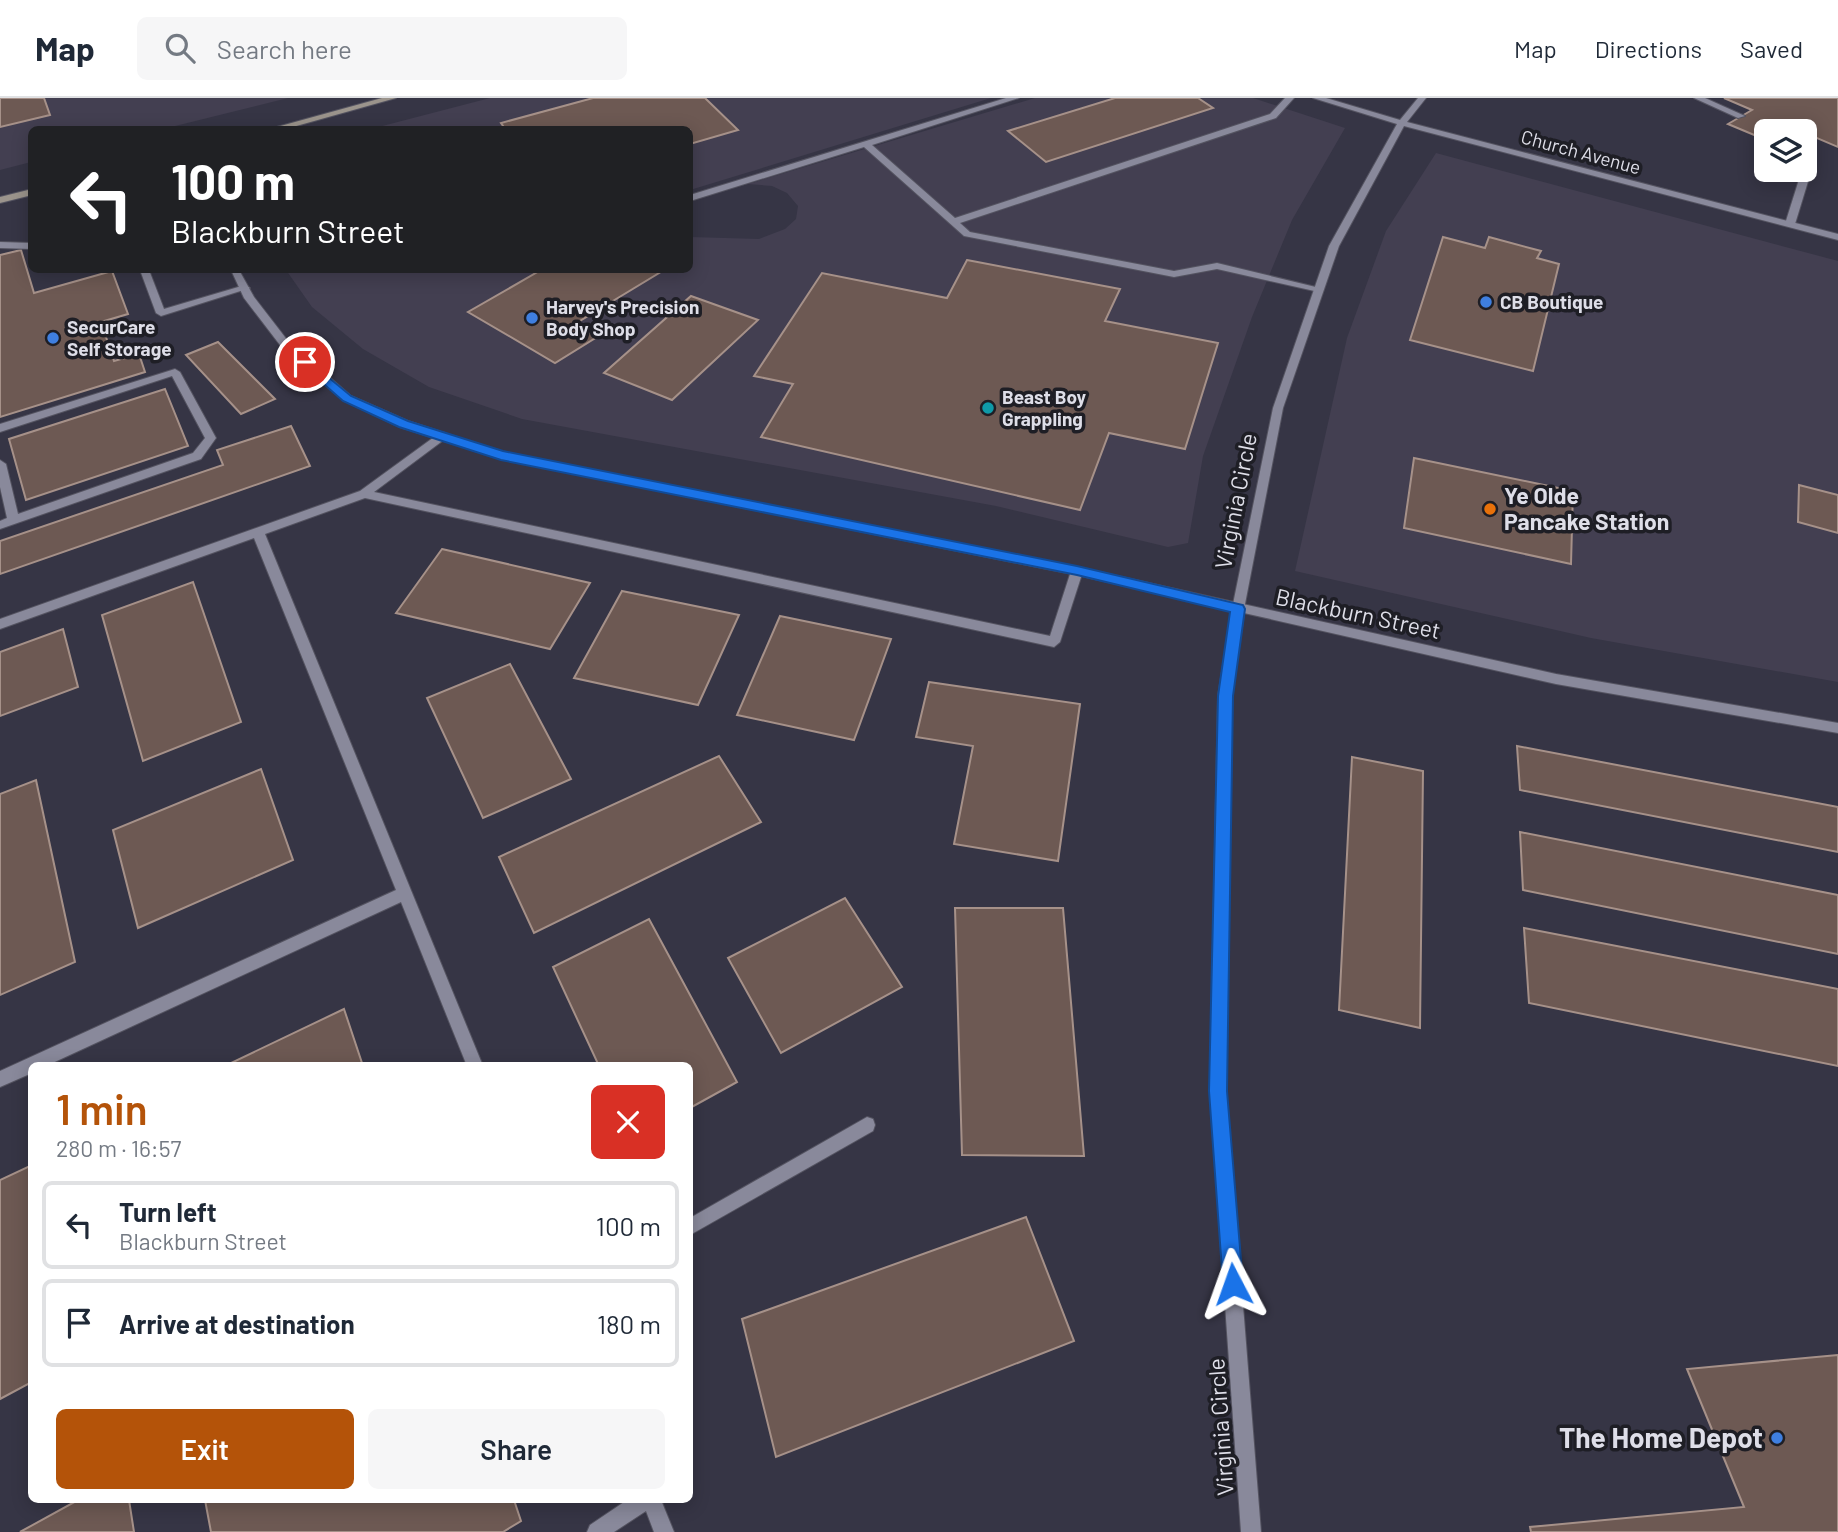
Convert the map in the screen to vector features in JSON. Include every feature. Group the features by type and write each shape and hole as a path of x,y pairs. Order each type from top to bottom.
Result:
{"main road":[{"path":"285,126 393,98"},
{"path":"0,200 28,193"}],"street":[{"path":"693,197 1015,98"},
{"path":"953,222 1273,116 1290,98"},
{"name":"Church Avenue","path":"1317,98 1402,123 1838,237"},
{"name":"Virginia Circle","path":"1251,1532 1218,1091 1225,696 1238,609 1278,408 1334,246 1402,123 1422,98"},
{"path":"1698,98 1741,116"},
{"path":"866,144 967,233 1174,274 1217,266 1320,289"},
{"path":"1790,224 1804,182"},
{"path":"0,245 28,246"},
{"path":"145,273 161,313 244,288"},
{"name":"Blackburn Street","path":"236,273 244,288 284,343 347,398 404,424 501,455 1077,570 1238,609 1556,679 1838,728"},
{"path":"0,428 175,372 211,438 197,456 0,525"},
{"path":"0,624 364,494 441,436"},
{"path":"0,464 14,521"},
{"path":"364,494 1054,642 1077,570"},
{"path":"258,532 473,1062"},
{"path":"37,1062 405,893"},
{"path":"0,1079 28,1066"},
{"path":"693,1225 867,1125"},
{"path":"597,1532 640,1503"},
{"path":"652,1503 664,1532"}],"shaded area":[{"path":"0,98 288,98 175,126 28,126 28,163 0,170"},
{"path":"490,98 991,98 693,189 693,126 382,126"},
{"path":"1035,98 1253,98 1345,128 1292,220 1252,317 1203,456 1188,543 1168,547 996,506 522,419 429,387 363,349 312,307 288,273 693,273 693,237 759,239 785,229 796,219 798,206 787,193 772,186 748,184"},
{"path":"1436,153 1838,261 1838,682 1591,638 1295,571 1347,338 1386,231"}],"building":[{"path":"0,98 44,98 50,115 0,127"},
{"path":"593,98 705,98 738,130 693,143 693,126 503,126 501,123"},
{"path":"1115,98 1198,98 1213,108 1046,162 1008,131"},
{"path":"1724,98 1838,98 1838,147 1817,138 1817,119 1754,119 1754,135 1728,124 1752,110"},
{"name":"CB Boutique","path":"1443,237 1485,248 1489,237 1541,251 1537,258 1559,264 1533,371 1410,340"},
{"name":"SecurCare Self Storage","path":"21,250 34,293 113,273 128,314 101,322 114,361 139,354 145,372 0,417 0,255"},
{"name":"Beast Boy Grappling","path":"967,260 1120,289 1105,321 1218,343 1185,449 1109,433 1080,510 761,437 793,384 754,376 822,273 947,298"},
{"name":"Harvey's Precision Body Shop","path":"536,273 659,273 575,324 597,337 555,363 468,312"},
{"path":"691,296 758,320 672,400 604,373"},
{"name":"SecurCare Self Storage","path":"218,342 275,399 241,414 186,355"},
{"name":"SecurCare Self Storage","path":"165,389 188,446 26,500 9,439"},
{"path":"291,426 310,466 0,574 0,541 223,465 217,450"},
{"name":"Ye Olde Pancake Station","path":"1414,458 1573,491 1571,564 1404,528"},
{"path":"1799,485 1838,495 1838,533 1798,522"},
{"path":"442,549 590,583 550,649 396,613"},
{"path":"193,582 241,722 143,761 102,615"},
{"path":"622,591 739,615 698,705 574,678"},
{"path":"780,616 891,639 854,740 737,715"},
{"path":"63,629 78,687 0,716 0,652"},
{"path":"510,664 571,779 483,818 427,698"},
{"path":"929,682 1080,704 1058,861 954,844 973,746 916,737"},
{"path":"1517,746 1838,807 1838,852 1520,790"},
{"path":"719,756 761,822 534,933 499,857"},
{"path":"1352,757 1423,771 1420,1028 1339,1010"},
{"path":"261,769 293,860 138,928 113,830"},
{"path":"36,780 75,962 0,995 0,794"},
{"path":"1520,832 1838,895 1838,954 1523,890"},
{"path":"845,898 902,987 781,1053 728,958"},
{"path":"955,908 1063,908 1084,1156 962,1155"},
{"path":"649,919 737,1082 693,1106 693,1062 597,1062 553,967"},
{"path":"1524,928 1838,989 1838,1066 1529,1003"},
{"path":"344,1009 362,1062 233,1062"},
{"path":"28,1167 28,1384 0,1399 0,1180"},
{"path":"1026,1217 1074,1341 776,1457 742,1319"},
{"name":"The Home Depot","path":"1838,1355 1838,1532 1531,1532 1530,1527 1744,1507 1687,1369"},
{"path":"73,1503 129,1503 134,1532 20,1532"},
{"path":"206,1503 515,1503 521,1521 503,1532 211,1532"}],"place":[{"name":"CB Boutique","path":"1486,302"},
{"name":"Harvey's Precision Body Shop","path":"532,318"},
{"name":"SecurCare Self Storage","path":"53,338"},
{"name":"Beast Boy Grappling","path":"988,408"},
{"name":"Ye Olde Pancake Station","path":"1490,509"},
{"name":"The Home Depot","path":"1777,1438"}],"route":[{"path":"305,362 347,398 404,424 501,455 1077,570 1238,609 1225,696 1218,1091 1233,1284"}]}
